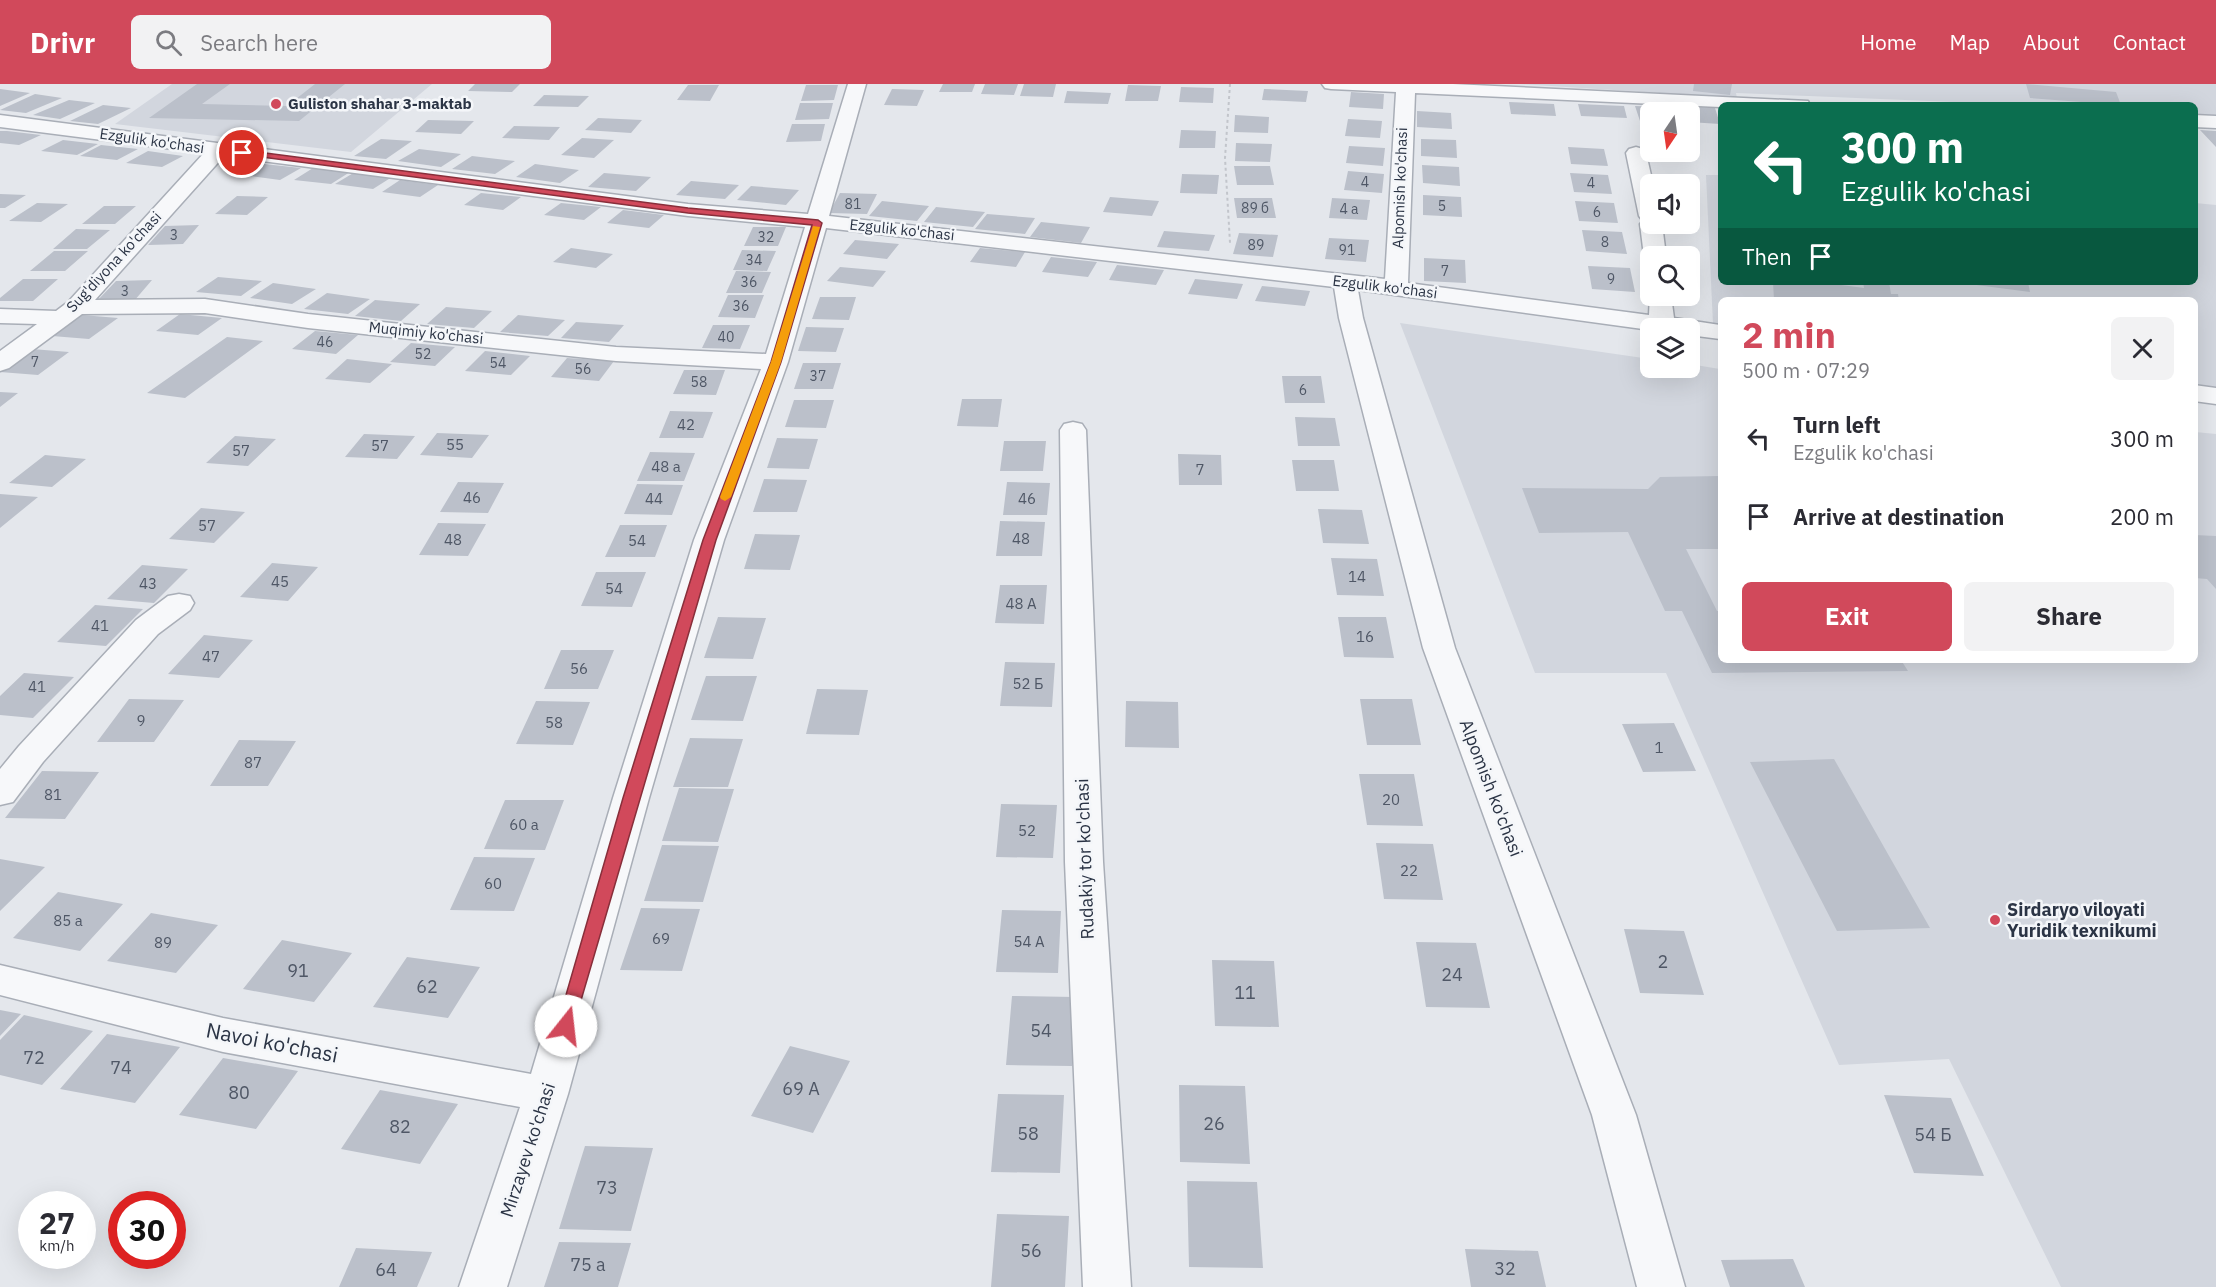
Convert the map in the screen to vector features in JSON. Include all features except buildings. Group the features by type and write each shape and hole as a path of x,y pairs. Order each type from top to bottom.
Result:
{"street":[{"name":"Mirzayev ko'chasi","path":"483,1287 546,1094 631,798 710,540 776,362 857,84"},
{"path":"1331,84 1731,102"},
{"name":"Alpomish ko'chasi","path":"1396,288 1406,88"},
{"name":"Ezgulik ko'chasi","path":"0,121 688,210 873,226 1345,281 1640,322"},
{"path":"2198,121 2216,122"},
{"name":"Sug'diyona ko'chasi","path":"0,363 69,312 218,150"},
{"path":"1636,153 1641,174"},
{"name":"Alpomish ko'chasi","path":"1345,281 1351,318 1439,648 1614,1115 1661,1287"},
{"name":"Muqimiy ko'chasi","path":"0,316 205,306 308,321 616,354 776,362"},
{"name":"Ezgulik ko'chasi","path":"1700,330 1718,332"},
{"path":"2198,394 2216,396"},
{"name":"Rudakiy tor ko'chasi","path":"1073,430 1084,862 1107,1287"},
{"path":"0,793 31,754 147,627 179,603"},
{"name":"Navoi ko'chasi","path":"0,980 223,1035 546,1094"}],"path":[{"path":"1227,268 1231,236 1225,158 1230,84"}],"shaded area":[{"name":"Guliston shahar 3-maktab","path":"172,84 432,84 351,152 115,124"},
{"path":"1520,84 2216,84 2216,117 2198,115 2198,102 1954,102 1736,93 1737,98"},
{"path":"1706,175 1718,175 1718,285 2198,285 2198,203 2216,205 2216,388 2198,385 2198,297 1718,297 1718,325 1713,324"},
{"name":"Sirdaryo viloyati Yuridik texnikumi","path":"1400,323 1640,358 1640,378 1700,378 1700,366 1718,369 1718,663 2198,663 2198,432 2216,434 2216,1287 2061,1287 1949,1059 1839,1065 1666,673 1535,673"}],"slow traffic":[{"path":"725,497 776,362 816,227"}],"place":[{"name":"Guliston shahar 3-maktab","path":"276,104"},
{"name":"Sirdaryo viloyati Yuridik texnikumi","path":"1995,920"}],"route":[{"path":"242,153 688,210 818,223 776,362 710,540 631,798 566,1026"}]}
